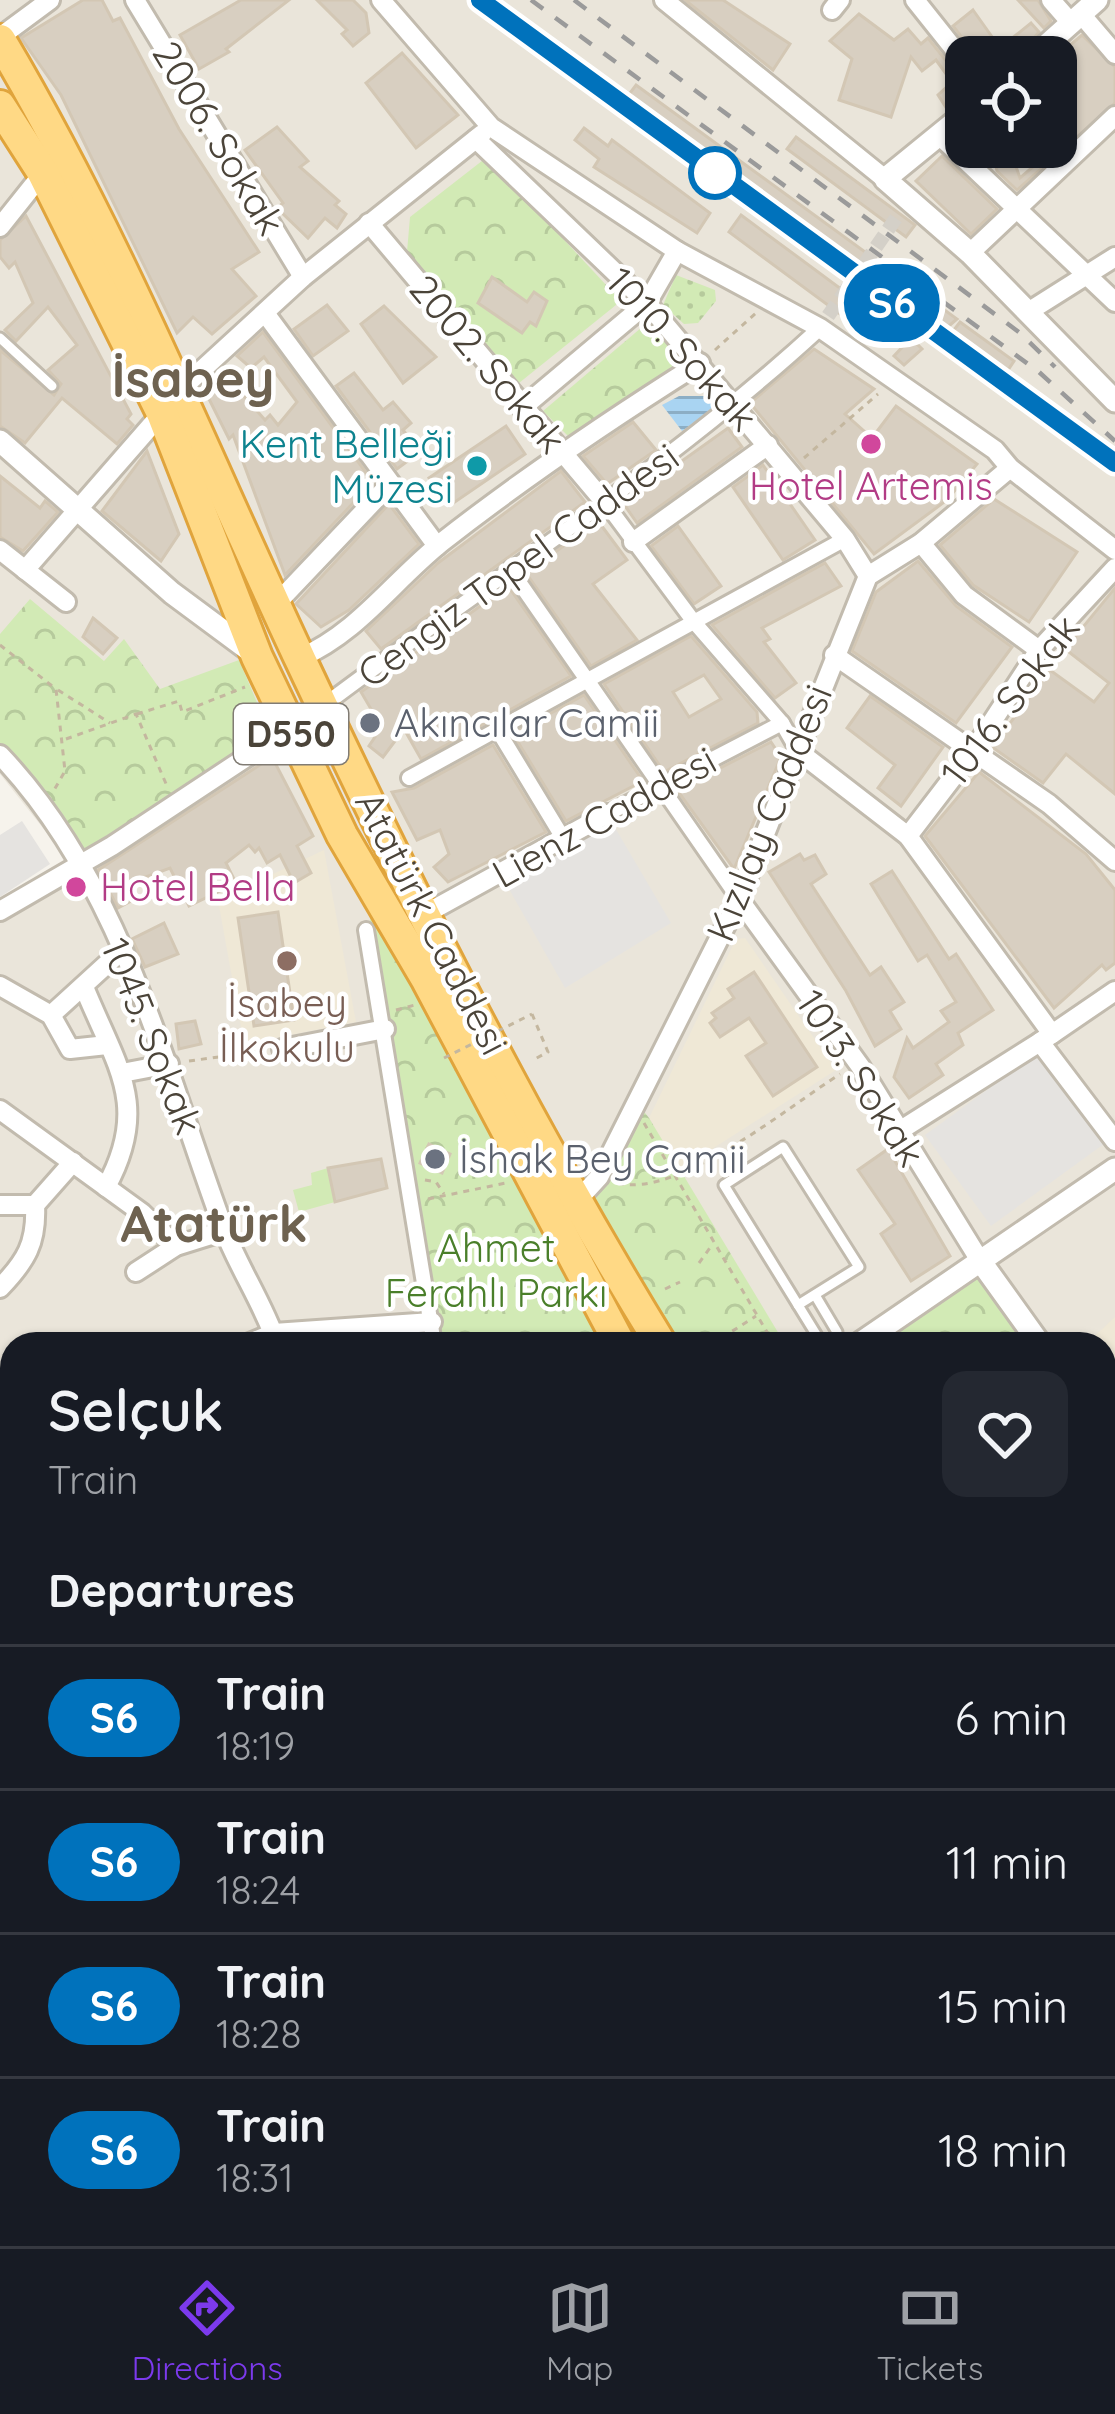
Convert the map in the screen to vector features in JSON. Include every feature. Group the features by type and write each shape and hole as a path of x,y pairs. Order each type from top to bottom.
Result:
{"highway":[{"name":"Atatürk Caddesi","path":"0,39 76,169 171,401 289,729 614,1332"},
{"name":"Atatürk Caddesi","path":"0,106 43,173 171,401 576,1202 655,1332"},
{"path":"263,667 300,658"},
{"path":"289,729 318,721 323,706"}],"street":[{"path":"0,39 50,0"},
{"name":"2006. Sokak","path":"135,0 303,277"},
{"path":"381,0 483,133 677,250 770,300 824,322 892,382 995,450 1010,468 1115,550"},
{"path":"664,0 885,179 904,208 970,254 1115,401"},
{"path":"1051,0 1083,13 1115,54"},
{"path":"925,4 947,36"},
{"path":"1057,36 1083,13"},
{"path":"970,254 1115,116"},
{"path":"885,179 945,130"},
{"path":"25,570 171,401 303,277 483,133"},
{"name":"1010. Sokak","path":"483,133 700,363 845,539 868,576"},
{"path":"939,135 1115,302"},
{"path":"0,227 43,173"},
{"name":"2002. Sokak","path":"369,223 607,505"},
{"path":"522,408 647,303 677,250"},
{"path":"1028,312 1115,257"},
{"path":"265,313 437,546"},
{"name":"Cengiz Topel Caddesi","path":"323,706 510,569 607,505 736,406 824,322"},
{"path":"300,658 339,640 437,546 561,451 700,363"},
{"path":"0,441 74,510 263,667"},
{"path":"633,542 768,446"},
{"path":"868,576 920,543 1010,468"},
{"path":"276,604 390,484"},
{"path":"607,505 694,622 782,723 798,752 908,836 1115,1141"},
{"path":"409,778 845,539"},
{"path":"920,543 964,595 1039,650"},
{"path":"0,550 66,602"},
{"name":"1016. Sokak","path":"908,836 973,752 1039,650 1115,568"},
{"path":"510,569 739,899"},
{"name":"Kızılay Caddesi","path":"576,1202 599,1177 739,899 868,576"},
{"path":"834,655 1112,850"},
{"name":"Lienz Caddesi","path":"428,913 662,783 782,723"},
{"path":"0,911 289,729"},
{"path":"497,729 563,838"},
{"name":"1045. Sokak","path":"0,754 46,803 82,860 169,1064 224,1231 273,1332"},
{"name":"1013. Sokak","path":"739,899 860,1066 896,1133 979,1259"},
{"path":"366,930 433,1332"},
{"path":"51,1015 120,952"},
{"path":"0,986 51,1015 70,1048 107,1046"},
{"path":"84,987 122,1073 130,1133 106,1187"},
{"path":"896,1133 1115,991"},
{"path":"282,1048 384,1022"},
{"path":"122,1073 169,1064"},
{"path":"0,1110 74,1162 176,1246"},
{"path":"0,1288 22,1265 37,1237 35,1205 74,1162"},
{"path":"876,1332 1115,1168"},
{"path":"0,1205 35,1205"},
{"path":"136,1271 176,1246 224,1231"},
{"path":"979,1259 1031,1332"},
{"path":"340,1332 432,1322"}],"lane":[{"path":"0,338 52,386"},
{"path":"798,1304 859,1267 783,1147 724,1185 815,1332"},
{"path":"815,1295 837,1332"}],"path":[{"path":"700,363 770,300"},
{"path":"788,470 892,382"},
{"path":"0,645 110,723"},
{"path":"64,739 178,701 182,712 263,667"},
{"path":"46,803 65,771 56,689"},
{"path":"136,714 174,804"},
{"path":"384,1022 428,1002"},
{"path":"444,1058 532,1014 548,1052 533,1060"},
{"path":"169,1064 282,1048"},
{"path":"616,1182 639,1189 676,1178 844,1072"},
{"path":"644,1123 767,1332"},
{"path":"413,1202 520,1180"},
{"path":"410,1184 436,1182 444,1196"},
{"path":"699,1263 714,1242"},
{"path":"665,1289 680,1282"},
{"path":"731,1332 757,1315"}],"shaded area":[{"path":"0,0 1115,0 1115,1332 0,1332 0,903 70,862 0,774"},
{"path":"607,814 671,923 565,988 500,873"},
{"path":"22,821 50,864 0,897 0,835"},
{"name":"İsabey İlkokulu","path":"324,850 356,1022 244,1044 218,900"},
{"path":"745,938 836,1070 679,1170 649,1118 736,939"},
{"path":"1042,1050 1108,1141 991,1226 925,1135"},
{"path":"1115,1317 1115,1332 1099,1332"}],"green space":[{"path":"487,157 621,301 519,383 407,252 410,217"},
{"path":"676,275 715,290 716,301 698,323 684,324 663,305"},
{"path":"648,322 683,359 572,440 543,411"},
{"path":"30,599 104,661 124,639 160,689 239,660 270,733 85,852 57,807 0,743 0,634"},
{"name":"Ahmet Ferahlı Parkı","path":"380,895 614,1332 432,1332 366,930"},
{"path":"636,1101 778,1332 657,1332 576,1202"},
{"path":"328,1168 335,1202 299,1212 293,1190 312,1185 311,1173"},
{"path":"979,1259 1031,1332 876,1332"}],"water":[{"path":"679,396 709,396 717,407 682,431 662,405"}],"building":[{"path":"83,0 102,0 113,21 120,18 179,129 259,252 232,269 256,296 212,334 193,317 177,333 61,95 21,38"},
{"path":"241,0 289,0 226,49 229,52 199,69 180,35"},
{"path":"317,0 353,0 366,13 369,33 353,46 342,34 347,30"},
{"path":"685,0 723,0 790,44 773,70"},
{"path":"1018,0 1038,0 1051,21 1044,28"},
{"path":"973,10 991,36 961,36 953,26"},
{"path":"859,14 894,40 908,29 921,44 928,38 945,59 945,72 936,60 922,71 911,57 891,117 839,100 852,59 830,41"},
{"path":"1031,23 1039,32 1036,36 1015,36"},
{"path":"1082,35 1115,67 1115,103 1077,137 1077,39"},
{"path":"402,53 458,115 416,148 366,83"},
{"path":"636,85 957,319 943,331 627,97"},
{"path":"277,127 308,161 300,167 339,201 335,205 346,214 337,228 325,218 308,238 277,208 283,203 245,150"},
{"path":"584,128 608,146 612,140 710,213 697,233 594,167 599,159 575,140"},
{"path":"796,137 915,225 906,237 787,149"},
{"path":"942,156 945,168 954,168 997,209 971,234 916,181"},
{"path":"996,168 1016,168 1020,178 1032,168 1042,168 1017,190"},
{"path":"741,215 860,303 848,320 729,232"},
{"path":"26,216 131,414 127,419 133,425 117,444 62,398 25,443 0,426 0,350 54,395 61,384 48,370 77,345 48,307 16,341 5,330 33,303 15,262 9,268 0,257 0,240"},
{"path":"492,277 527,302 534,292 547,301 536,326 530,322 522,333 478,303"},
{"path":"327,305 348,331 313,356 294,329"},
{"path":"384,306 436,357 403,383 361,324"},
{"path":"960,322 1014,361 1004,376 950,335"},
{"path":"263,332 373,482 285,575 233,435 229,439 203,387 221,370 265,420 270,415 278,425 297,402 264,357 251,368 237,356"},
{"path":"911,338 922,349 904,365 894,356"},
{"path":"814,349 874,389 845,414 872,438 896,406 977,464 947,500 874,554 750,403"},
{"path":"354,373 383,410 393,402 411,423 403,430 420,452 397,469 336,386"},
{"path":"633,422 656,450 607,484 583,456"},
{"name":"Kent Belleği Müzesi","path":"506,426 525,454 449,506 429,478"},
{"path":"728,428 742,447 637,523 623,503"},
{"path":"147,451 179,534 161,561 102,511"},
{"path":"763,465 815,540 783,560 733,487"},
{"path":"561,471 585,502 381,649 366,631 438,563"},
{"path":"0,476 40,508 45,501 58,512 23,551 0,537"},
{"path":"994,499 1077,552 1029,622 973,585 940,545"},
{"path":"389,504 419,544 349,610 321,627 296,604"},
{"path":"598,521 627,560 593,584 637,640 591,666 526,573"},
{"path":"678,526 721,586 694,604 651,546"},
{"path":"918,561 956,606 1012,647 956,723 852,651 876,592"},
{"path":"825,563 841,586 762,628 770,639 764,642 796,683 775,698 712,625"},
{"path":"508,586 571,676 421,759 404,729 383,757 369,746 375,737 359,723 371,709 361,692"},
{"path":"1115,588 1115,794 1066,754 1043,783 992,747 1050,670 1094,702 1109,683 1065,649"},
{"path":"93,618 117,638 103,654 83,637"},
{"path":"691,636 757,712 758,723 664,772 604,684","holes":["704,675 721,699 689,717 673,692"]},
{"path":"584,695 643,781 566,821 513,734"},
{"path":"870,696 943,747 901,806 878,788 895,765 847,728"},
{"path":"771,742 781,757 734,869 677,790"},
{"path":"493,745 546,832 448,882 434,867 449,854 440,830 417,840 392,792 414,788"},
{"path":"272,757 313,836 297,846 311,873 294,883 280,855 267,863 259,848 255,852 249,845 226,863 236,883 189,906 170,868 129,883 133,900 118,908 98,870"},
{"path":"979,772 1086,854 1115,890 1115,963 1106,970 1102,965 1054,1008 925,836"},
{"path":"800,854 804,860 815,855 826,874 811,884 870,975 881,967 904,1002 890,1011 901,1029 875,1046 846,991 769,872"},
{"path":"892,871 949,959 956,954 993,1010 958,1033 963,1045 936,1064 943,1075 909,1098 894,1077 907,1038 913,1048 949,1022 941,1011 956,1002 927,955 918,961 871,884"},
{"path":"278,912 294,1020 254,1026 238,918"},
{"path":"164,923 178,954 145,967 132,939"},
{"path":"754,972 817,1067 773,1096 746,1056 766,1043 749,1018 720,1037 710,1023 716,1018 712,1013 734,998 728,989"},
{"path":"195,1021 201,1044 179,1049 176,1024"},
{"name":"İshak Bey Camii","path":"429,1144 450,1154 442,1173 420,1163"},
{"path":"888,1149 950,1256 911,1281 881,1234 895,1224 858,1170"},
{"path":"381,1159 387,1188 335,1202 328,1168"}],"tunnel":[{"path":"828,316 899,214"}],"railway":[{"path":"480,0 1115,463"},
{"path":"531,0 1039,372 1115,441"},
{"path":"574,0 1020,333 1055,367"}],"train":[{"name":"S6","path":"480,0 1115,463"}],"place":[{"name":"Hotel Artemis","path":"871,444"},
{"name":"Kent Belleği Müzesi","path":"477,466"},
{"name":"Akıncılar Camii","path":"370,723"},
{"name":"Hotel Bella","path":"76,887"},
{"name":"İsabey İlkokulu","path":"287,961"},
{"name":"İshak Bey Camii","path":"435,1159"}],"district":[{"name":"İsabey","path":"193,379"},
{"name":"Atatürk","path":"214,1224"}]}
